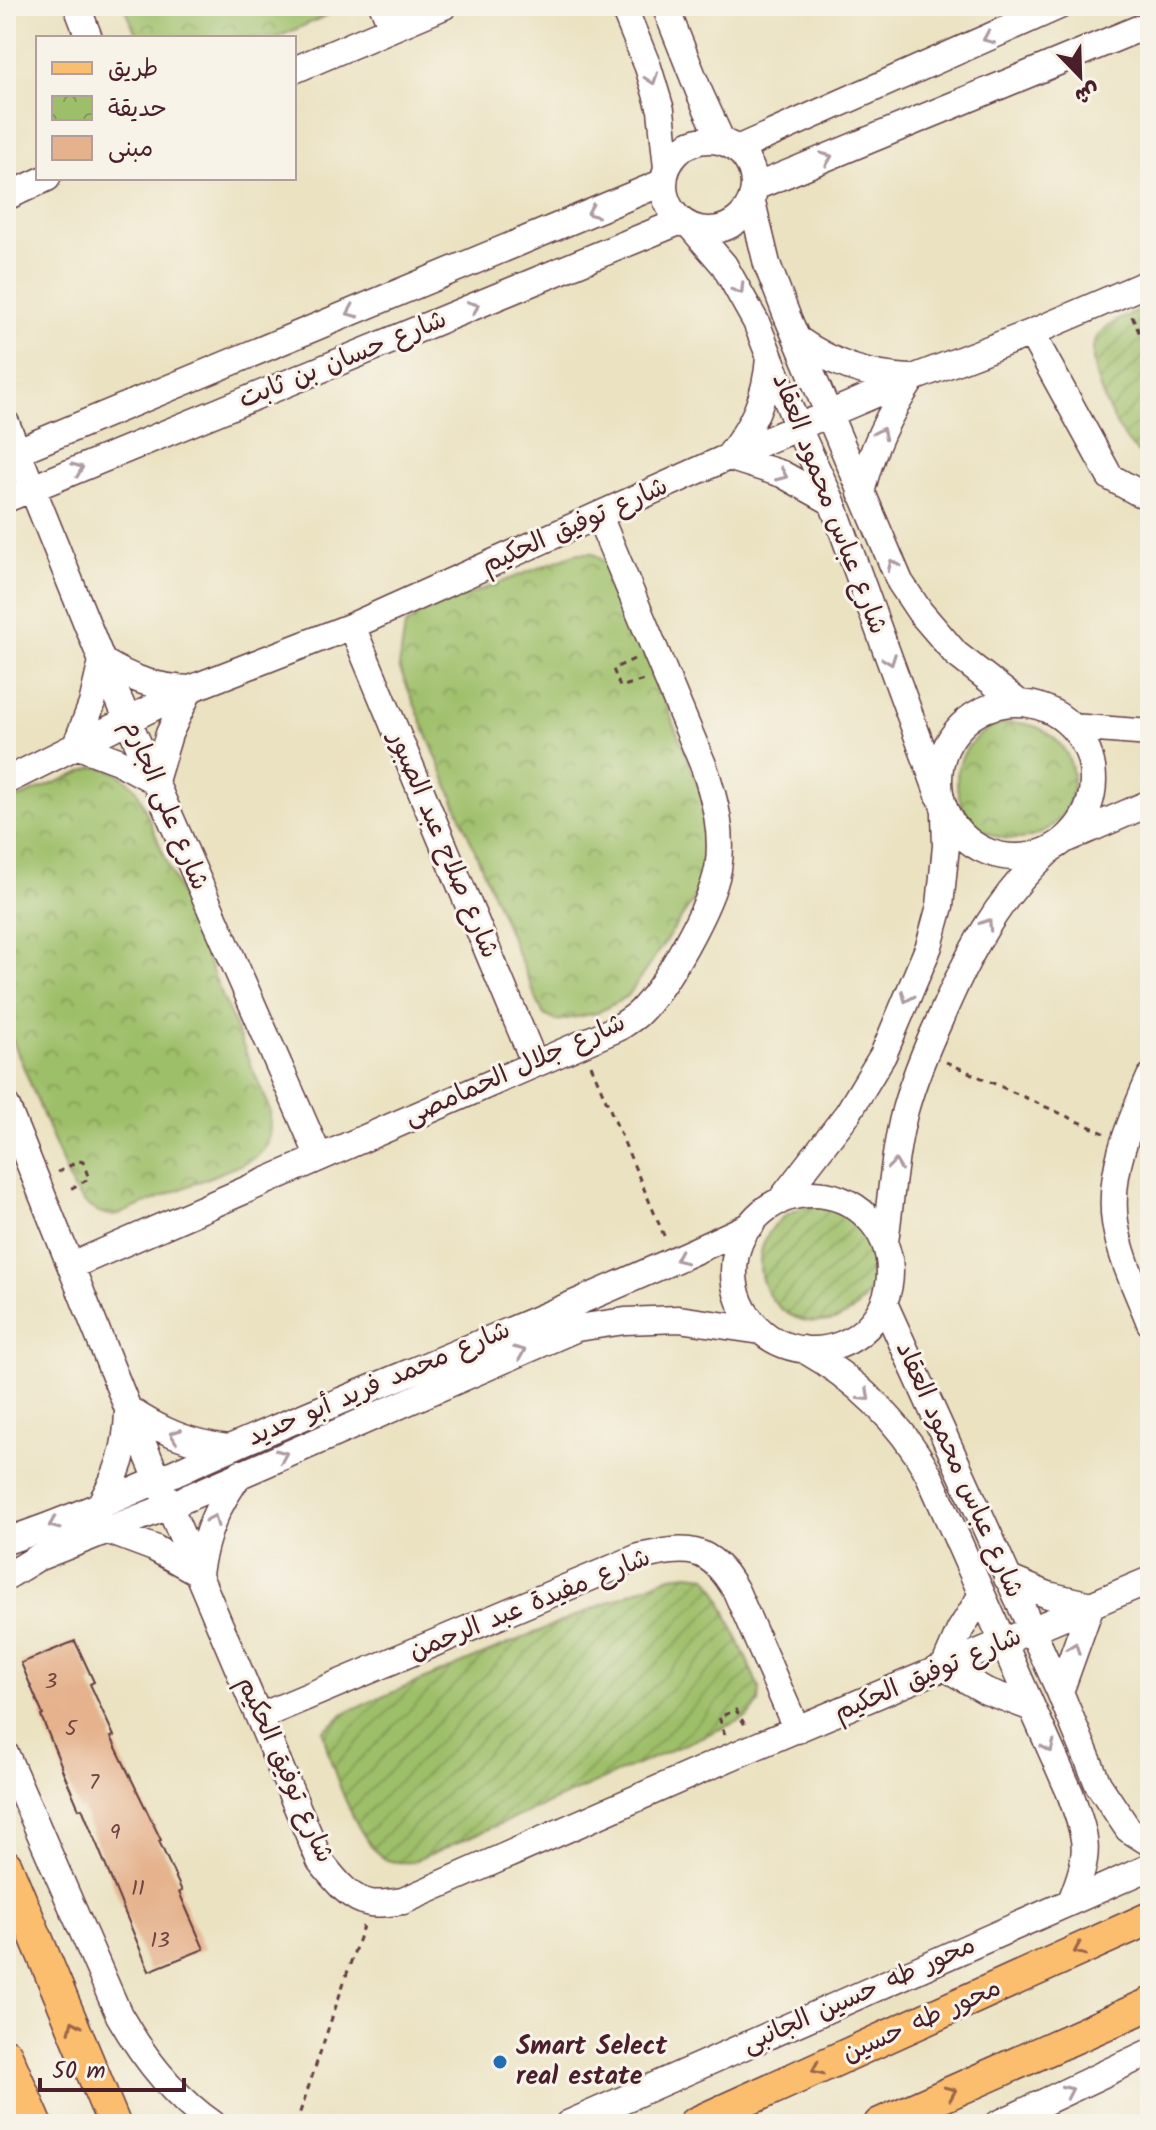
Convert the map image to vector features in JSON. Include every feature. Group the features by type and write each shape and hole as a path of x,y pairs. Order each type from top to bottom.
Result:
{"main road":[{"path":"6,1866 115,2118"},
{"name":"محور طه حسين","path":"694,2124 1150,1918"},
{"path":"880,2124 1150,2004"},
{"path":"6,2055 36,2124"}],"street":[{"path":"77,6 88,36"},
{"path":"296,69 388,17 444,6"},
{"path":"623,6 648,67 661,110 665,196 671,210 686,225 716,231 728,227 746,212 754,194 754,173 747,160 730,145 700,94 665,6"},
{"path":"665,175 677,153 687,146 710,140 730,145 1059,6"},
{"path":"754,194 1150,24"},
{"name":"شارع حسان بن ثابت","path":"12,453 665,175"},
{"path":"6,197 43,180"},
{"name":"شارع عباس محمود العقاد","path":"754,194 767,264 900,582 920,612 956,654 1019,703"},
{"name":"شارع حسان بن ثابت","path":"6,499 686,225"},
{"name":"شارع عباس محمود العقاد","path":"686,225 735,282 749,305 798,428 832,502 942,804 945,859 940,906 929,946 883,1055 848,1113 780,1201"},
{"name":"شارع توفيق الحكيم","path":"6,781 190,689 352,626 728,457 1150,282"},
{"path":"1031,333 1110,477 1139,493 1150,495"},
{"path":"797,339 822,357 851,369 882,377 913,378 880,433 868,462 861,493"},
{"path":"769,352 767,381 759,409 746,435 728,457 782,474 832,502"},
{"name":"شارع على الجارم","path":"6,423 12,453 33,488 102,661 319,1157"},
{"name":"شارع جلال الحمامصى","path":"71,1266 618,1028 638,1014 657,991 698,922 718,871 720,836 716,806 704,767 599,516"},
{"name":"شارع صلاح عبد الصبور","path":"352,626 535,1064"},
{"path":"102,661 144,683 190,689 169,734 155,781 118,761 76,745 92,704 102,661"},
{"path":"885,1242 899,1138 916,1073 961,969 1012,890 1057,845 1076,829 1092,796 1090,759 1083,742 1057,714 1039,706 1019,703 980,711 963,723 950,739 941,757 938,776 942,804 956,831 990,853 1020,857 1057,845 1150,803"},
{"path":"1072,727 1150,733"},
{"path":"1150,1077 1123,1141 1113,1193 1115,1223 1123,1253 1150,1323"},
{"name":"شارع توفيق الحكيم","path":"6,1105 128,1409 320,1861 354,1897 370,1903 403,1901 1150,1580"},
{"path":"804,1195 829,1196 852,1205 871,1221 885,1242 890,1263 884,1303 859,1334 842,1344 823,1349 803,1349 773,1340 748,1316 739,1299 735,1260 740,1241 764,1211 780,1201 804,1195"},
{"name":"شارع محمد فريد أبو حديد","path":"6,1577 103,1518 158,1479 751,1225"},
{"name":"شارع عباس محمود العقاد","path":"884,1303 1060,1692 1098,1784 1128,1829 1150,1843"},
{"name":"شارع محمد فريد أبو حديد","path":"6,1541 169,1506 577,1328 625,1321 679,1319 761,1331"},
{"name":"شارع عباس محمود العقاد","path":"803,1349 832,1365 896,1423 913,1446 1070,1793 1087,1849 1071,1901"},
{"path":"128,1409 175,1437 228,1448"},
{"path":"128,1409 122,1460 103,1518 199,1573 203,1545 212,1519 241,1473"},
{"name":"شارع مفيدة عبد الرحمن","path":"261,1716 639,1557 665,1551 688,1551 705,1554 723,1569 736,1591 797,1730"},
{"path":"1007,1578 1048,1595 1091,1605 1073,1648 1060,1692"},
{"path":"981,1596 960,1630 944,1667 986,1691 1032,1708"},
{"path":"6,1755 119,2015 138,2049 197,2113 213,2124"},
{"name":"محور طه حسين الجانبى","path":"568,2124 1150,1867"},
{"path":"998,2124 1150,2052"}],"path":[{"path":"1123,294 1142,339 1150,338"},
{"path":"660,660 622,689 613,671 660,660"},
{"path":"581,1044 675,1260"},
{"path":"925,1052 1123,1141"},
{"path":"79,1161 83,1162 88,1181 41,1191 79,1161"},
{"path":"296,2124 370,1903"}],"green space":[{"path":"124,6 340,6 328,15 281,36 137,36"},
{"path":"1150,307 1150,459 1126,440 1110,413 1097,380 1093,350 1096,339 1106,327"},
{"path":"577,553 593,553 610,566 703,797 706,831 703,872 692,902 628,996 597,1013 557,1021 544,1015 536,998 399,667 405,626 421,613"},
{"path":"1015,723 1037,728 1056,740 1068,759 1073,781 1068,803 1056,822 1037,834 1015,839 993,834 974,822 962,803 957,781 962,759 974,740 993,728"},
{"path":"94,767 118,774 137,790 270,1111 268,1141 257,1156 115,1216 91,1208 73,1189 6,1024 6,803"},
{"path":"818,1206 840,1210 859,1223 872,1242 876,1264 872,1286 859,1305 840,1318 818,1322 796,1318 777,1305 764,1286 760,1264 764,1242 777,1223 796,1210"},
{"path":"671,1576 707,1576 719,1596 760,1690 759,1703 748,1717 412,1862 389,1861 372,1847 345,1799 323,1731 348,1711"}],"building":[{"path":"75,1641 94,1682 90,1684 114,1736 111,1737 161,1840 204,1949 149,1971 82,1808 79,1809 61,1767 21,1663"}],"place":[{"name":"Smart Select real estate","path":"500,2062"}]}
